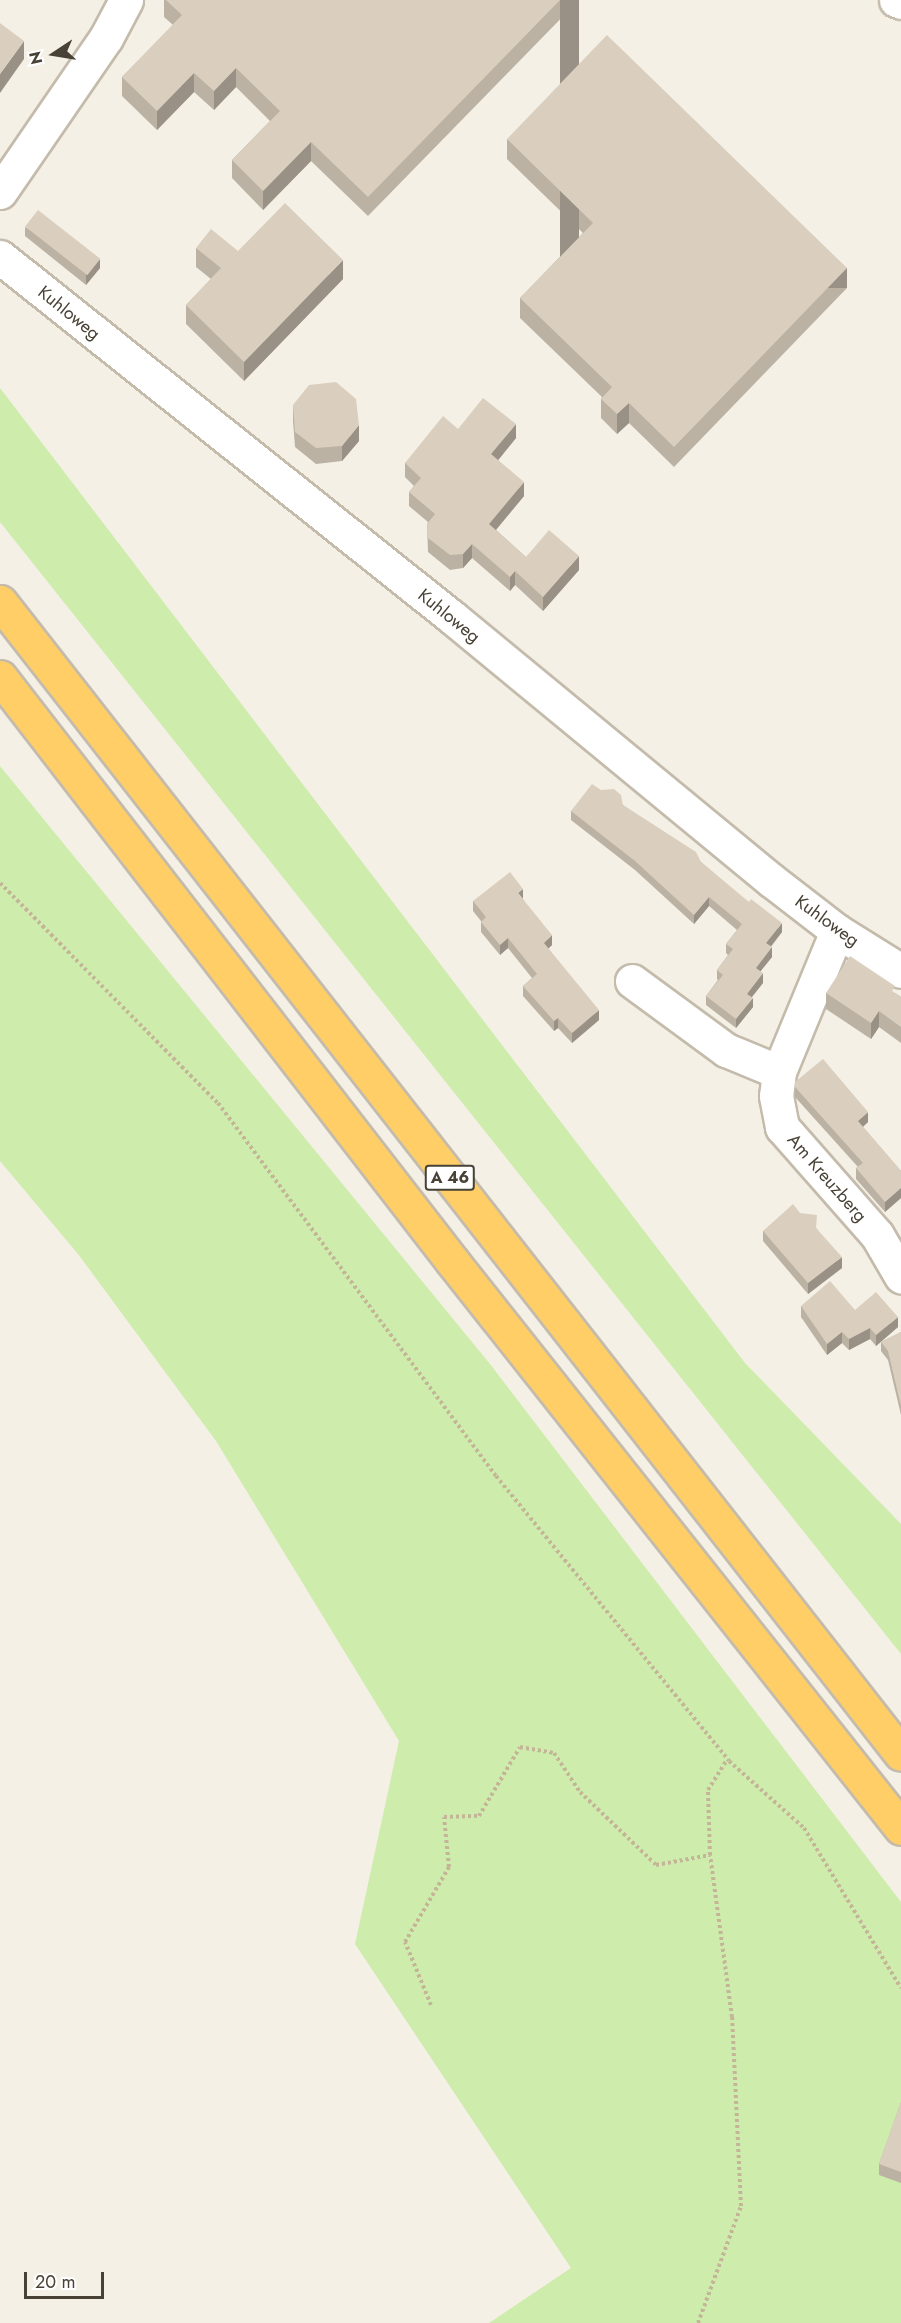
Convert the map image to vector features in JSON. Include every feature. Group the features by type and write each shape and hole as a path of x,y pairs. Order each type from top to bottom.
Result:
{"highway":[{"name":"A 46","path":"0,602 901,1754"},
{"name":"A 46","path":"0,677 452,1261 901,1828"}],"street":[{"path":"0,192 106,39 126,0"},
{"path":"896,0 901,2"},
{"name":"Kuhloweg","path":"0,257 837,931 901,970"},
{"name":"Am Kreuzberg","path":"837,931 779,1072 776,1096 782,1127 877,1235 901,1276"},
{"path":"632,981 726,1050 779,1072"}],"path":[{"path":"0,883 218,1103 496,1476 729,1761 804,1828 901,1988"},
{"path":"431,2005 405,1942 450,1867 444,1817 479,1816 520,1747 554,1753 580,1792 656,1865 711,1855"},
{"path":"698,2323 741,2206 732,2017 711,1855 708,1790 727,1760"}],"green space":[{"path":"0,388 745,1363 901,1524 901,1654 0,522"},
{"path":"0,766 490,1364 901,1902 901,2323 489,2323 571,2268 355,1944 399,1741 216,1441 78,1254 0,1161"}],"building":[{"path":"166,0 560,0 368,197 311,142 263,191 232,160 280,111 236,68 214,91 194,73 157,111 122,77 182,15"},
{"path":"0,23 24,41 0,74"},
{"path":"607,35 847,268 674,447 629,403 617,414 601,399 612,387 520,298 593,223 507,139"},
{"path":"285,203 343,260 244,362 186,305 221,268 196,248 211,229 238,251"},
{"path":"38,210 100,259 87,275 25,227"},
{"path":"336,382 356,399 359,425 342,446 316,448 295,432 293,405 309,385"},
{"path":"483,398 516,424 491,454 524,482 489,524 526,557 549,530 579,556 543,597 515,571 510,577 472,544 463,554 450,555 428,538 427,524 435,514 409,492 421,478 405,463 443,416 458,429"},
{"path":"592,784 601,790 614,789 621,795 623,805 696,852 701,862 749,902 751,899 782,923 766,943 772,947 756,968 763,973 747,994 753,998 736,1019 706,996 723,975 717,970 733,949 726,944 742,924 709,897 694,915 635,861 571,811"},
{"path":"510,872 523,889 518,893 552,935 544,943 599,1010 572,1033 558,1018 554,1021 523,986 537,974 508,938 500,945 481,922 486,917 473,901"},
{"path":"850,956 895,986 892,991 901,997 901,1027 879,1011 871,1023 826,993"},
{"path":"823,1059 868,1112 858,1121 901,1171 901,1188 885,1202 856,1168 863,1163 795,1087 795,1082"},
{"path":"793,1204 800,1213 817,1215 816,1228 842,1257 808,1283 763,1231"},
{"path":"830,1281 855,1310 876,1292 898,1317 876,1335 870,1328 849,1339 842,1332 827,1344 801,1306"},
{"path":"901,1332 901,1406 888,1351 881,1342"},
{"path":"901,2102 901,2172 879,2164"}]}
